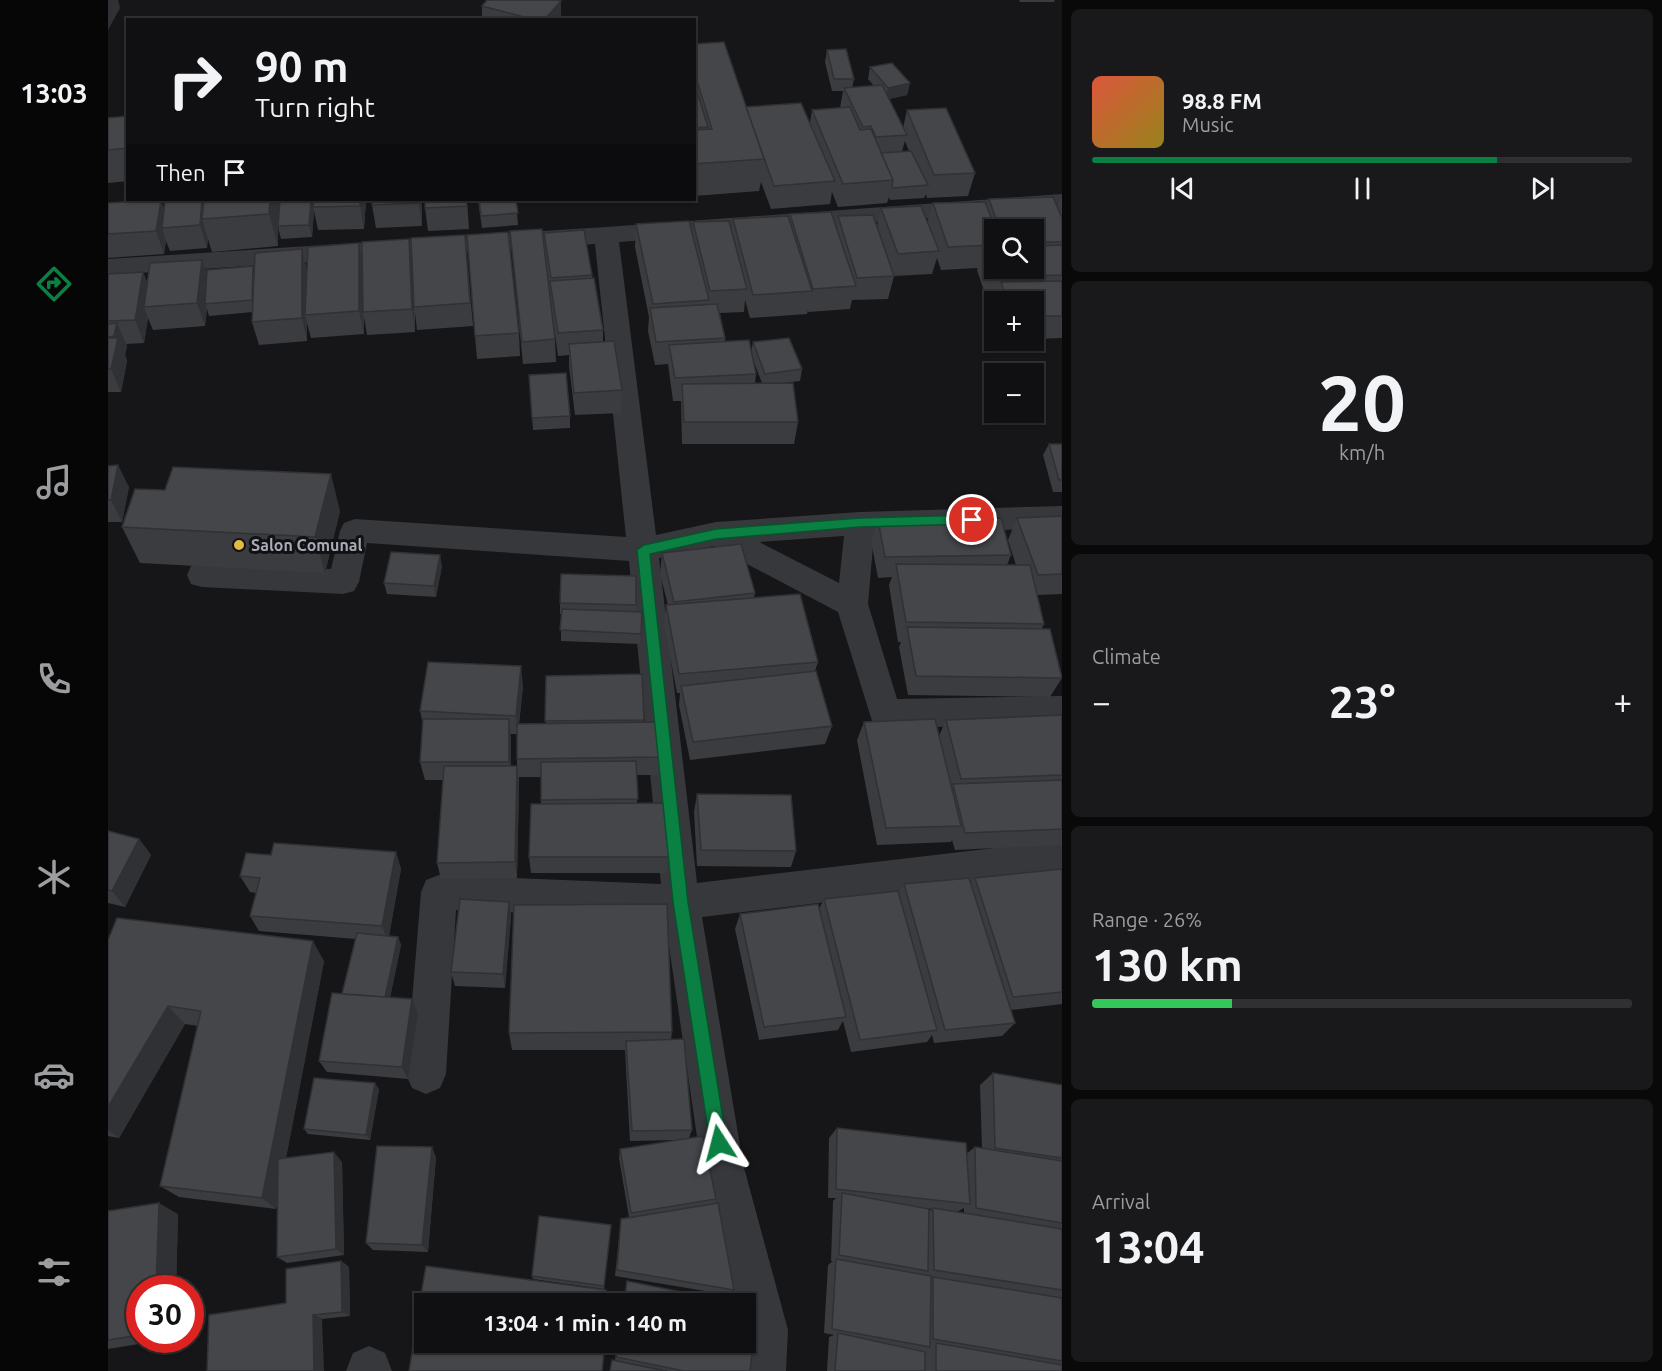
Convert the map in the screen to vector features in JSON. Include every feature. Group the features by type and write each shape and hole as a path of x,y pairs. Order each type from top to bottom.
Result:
{"street":[{"path":"108,267 606,235 1062,201"},
{"path":"606,235 644,550 681,902 722,1164 766,1330 764,1371"},
{"path":"202,575 343,582 355,531 644,550 716,534 860,523 1062,517"},
{"path":"860,523 852,604 885,714 1062,710"},
{"path":"716,534 852,604"},
{"path":"426,1074 439,892 681,902 1062,857"}],"building":[{"path":"487,0 561,1 546,18 528,18 482,6"},
{"path":"724,42 764,159 696,164 696,130 712,129 696,77 696,44"},
{"path":"846,49 854,79 834,79 827,50"},
{"path":"892,63 910,83 888,88 870,67"},
{"path":"882,85 907,135 876,137 871,126 863,127 844,88"},
{"path":"696,88 708,127 696,128"},
{"path":"801,103 835,181 774,186 746,107"},
{"path":"850,107 860,130 871,129 893,180 843,184 812,110"},
{"path":"946,108 975,173 934,175 907,110"},
{"path":"126,116 126,148 108,150 108,118"},
{"path":"911,151 928,185 893,188 893,180 881,153"},
{"path":"1053,197 1062,218 1062,242 1044,242 1044,219 996,219 989,199"},
{"path":"161,201 156,231 108,234 108,203"},
{"path":"165,201 202,201 200,225 162,228"},
{"path":"204,201 270,201 269,214 202,219"},
{"path":"280,201 311,201 309,225 278,226"},
{"path":"314,201 360,201 360,206 313,207"},
{"path":"372,201 419,201 419,203 372,205"},
{"path":"425,201 466,201 467,206 425,208"},
{"path":"479,201 516,201 518,213 481,216"},
{"path":"985,202 992,219 984,219 984,245 948,247 933,203"},
{"path":"921,206 939,251 898,254 881,208"},
{"path":"831,212 856,286 813,289 790,214"},
{"path":"873,215 894,276 857,278 838,216"},
{"path":"788,216 812,291 753,295 733,219"},
{"path":"689,221 709,300 653,304 636,224"},
{"path":"729,221 747,289 710,291 693,222"},
{"path":"542,229 555,339 522,342 510,231"},
{"path":"584,230 592,275 551,278 544,233"},
{"path":"508,232 519,333 475,336 467,235"},
{"path":"465,235 470,303 414,307 411,238"},
{"path":"409,239 412,309 363,312 362,242"},
{"path":"359,243 359,311 305,315 308,247"},
{"path":"1062,245 1062,275 1044,276 1044,246"},
{"path":"302,249 302,318 252,322 255,253"},
{"path":"202,260 197,303 144,307 150,263"},
{"path":"253,266 252,300 205,304 207,270"},
{"path":"143,272 135,320 108,321 108,274"},
{"path":"594,278 603,330 558,333 550,281"},
{"path":"1062,281 1062,316 1044,316 1044,291 1004,291 1001,282"},
{"path":"717,304 725,338 656,342 650,308"},
{"path":"117,323 114,336 108,337 108,324"},
{"path":"108,338 118,338 111,369 108,369"},
{"path":"789,338 802,369 765,374 753,342"},
{"path":"749,340 756,374 675,378 669,345"},
{"path":"614,341 622,390 574,393 569,344"},
{"path":"566,373 570,416 532,418 529,375"},
{"path":"793,383 798,422 684,422 682,384"},
{"path":"1049,444 1062,444 1062,480 1059,480"},
{"path":"118,465 111,500 108,500 108,466"},
{"path":"173,467 331,474 315,537 122,527 135,489 165,490"},
{"path":"1062,516 1062,574 1038,575 1017,518"},
{"path":"1001,518 1011,555 885,557 878,520"},
{"path":"741,544 755,593 674,602 662,553"},
{"path":"391,552 440,555 434,586 384,583"},
{"path":"896,564 1030,565 1044,624 906,622"},
{"path":"561,574 636,576 636,605 560,603"},
{"path":"800,594 818,662 679,674 666,605"},
{"path":"562,609 642,612 641,634 560,630"},
{"path":"907,627 1050,629 1062,678 916,676"},
{"path":"428,662 521,666 516,716 420,711"},
{"path":"816,671 832,726 693,742 681,686"},
{"path":"642,674 644,720 545,721 546,676"},
{"path":"1062,715 1062,775 961,779 946,720"},
{"path":"423,719 509,719 509,762 420,762"},
{"path":"935,719 961,826 886,828 864,722"},
{"path":"657,722 660,757 517,759 517,724"},
{"path":"636,761 638,799 541,800 541,762"},
{"path":"444,766 517,766 515,862 437,863"},
{"path":"1062,780 1062,829 965,833 953,784"},
{"path":"697,794 791,795 796,851 701,850"},
{"path":"666,803 669,857 529,857 531,804"},
{"path":"108,831 139,839 112,891 108,890"},
{"path":"274,843 396,852 382,926 250,916 260,878 240,876 246,853 271,855"},
{"path":"1062,869 1062,992 1013,997 975,878"},
{"path":"969,878 1015,1023 945,1030 904,884"},
{"path":"898,891 937,1030 860,1040 824,899"},
{"path":"460,899 509,902 503,974 451,972"},
{"path":"667,904 672,1032 509,1033 514,905"},
{"path":"818,904 846,1017 764,1027 740,914"},
{"path":"117,918 313,941 262,1198 160,1186 201,1011 168,1006 108,1107 108,940"},
{"path":"357,933 398,937 385,997 342,994"},
{"path":"332,993 412,999 402,1067 319,1061"},
{"path":"684,1039 692,1130 632,1131 626,1041"},
{"path":"993,1073 1062,1085 1062,1158 995,1148"},
{"path":"314,1078 375,1083 366,1135 304,1129"},
{"path":"837,1128 966,1143 970,1204 836,1189"},
{"path":"703,1136 716,1199 631,1213 620,1149"},
{"path":"377,1146 432,1147 422,1245 366,1243"},
{"path":"975,1147 1062,1161 1062,1223 976,1208"},
{"path":"334,1152 336,1249 277,1257 278,1159"},
{"path":"842,1193 929,1209 928,1271 839,1255"},
{"path":"159,1203 156,1275 126,1275 126,1337 108,1340 108,1211"},
{"path":"718,1203 734,1290 617,1270 621,1219"},
{"path":"933,1208 1062,1229 1062,1290 934,1270"},
{"path":"539,1216 611,1225 604,1286 532,1276"},
{"path":"836,1259 931,1276 930,1347 832,1329"},
{"path":"341,1261 342,1312 313,1315 314,1371 207,1371 209,1315 286,1303 286,1269"},
{"path":"426,1266 606,1290 606,1293 421,1293"},
{"path":"933,1277 1062,1298 1062,1361 933,1339"},
{"path":"627,1281 686,1293 625,1293"},
{"path":"838,1333 925,1352 925,1371 835,1371"},
{"path":"414,1341 414,1353 604,1353 602,1371 409,1371"},
{"path":"936,1343 1062,1365 1062,1371 936,1371"},
{"path":"617,1353 752,1353 750,1371 684,1371 616,1357"},
{"path":"612,1360 665,1371 610,1371"}],"place":[{"name":"Salon Comunal","path":"239,545"}],"route":[{"path":"719,1143 681,902 644,550 716,534 860,523 972,520"}]}
